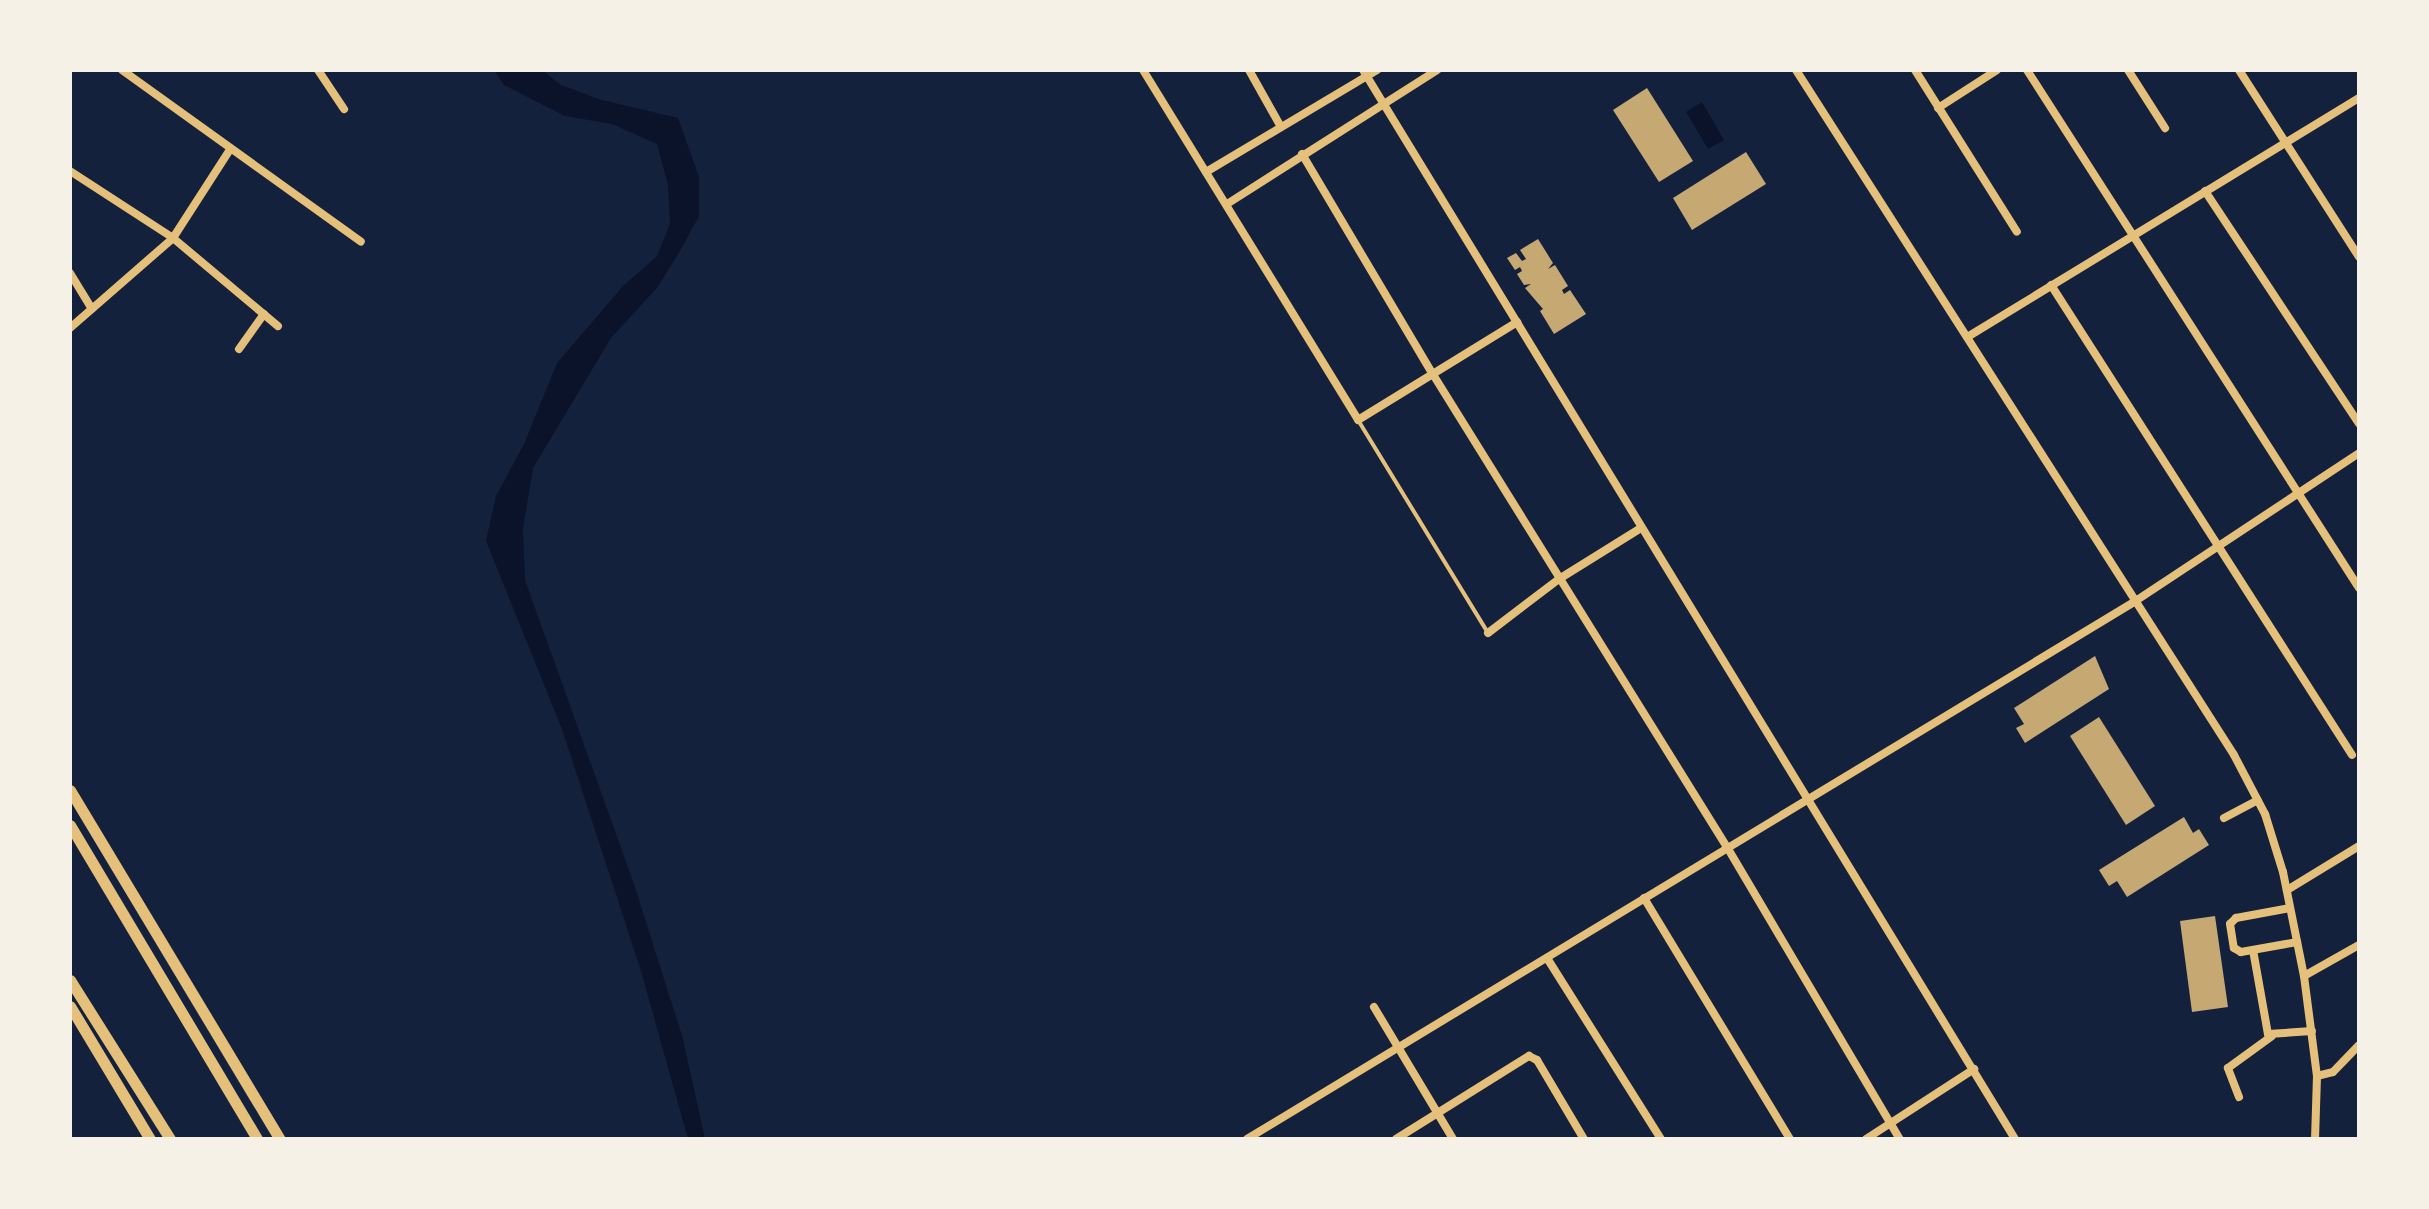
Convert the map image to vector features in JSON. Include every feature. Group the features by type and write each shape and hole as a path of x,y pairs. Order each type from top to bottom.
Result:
{"main road":[{"path":"70,790 280,1139"},
{"path":"70,825 257,1139"},
{"path":"70,980 170,1139"},
{"path":"70,1006 150,1139"},
{"path":"192,1028 207,1017"}],"street":[{"path":"122,70 229,151 361,242"},
{"path":"318,70 344,109"},
{"path":"1143,70 1358,420 1517,322"},
{"path":"1250,70 1281,127"},
{"path":"1206,172 1365,73 1378,70"},
{"path":"1226,204 1437,70"},
{"path":"1796,70 1969,336 2234,755 2258,800 2287,890 2304,976 2317,1076 2313,1137"},
{"path":"1914,70 2017,232"},
{"path":"1938,108 1998,70"},
{"path":"2028,70 2359,588"},
{"path":"2128,70 2165,128"},
{"path":"2239,70 2359,257"},
{"path":"1365,73 2015,1139"},
{"path":"1969,336 2359,98"},
{"path":"70,328 173,238 229,151"},
{"path":"1302,154 1434,376 1727,848 1900,1139"},
{"path":"70,171 173,238 278,326"},
{"path":"2206,191 2359,424"},
{"path":"70,273 92,309"},
{"path":"2052,284 2352,755"},
{"path":"239,348 264,314"},
{"path":"1247,1139 2134,602 2359,453"},
{"path":"1488,633 1559,579 1641,528"},
{"path":"2224,818 2258,800"},
{"path":"2287,890 2359,846"},
{"path":"1644,898 1790,1139"},
{"path":"2290,908 2236,918 2230,924 2234,948 2253,950 2297,942"},
{"path":"2304,976 2359,945"},
{"path":"2253,950 2272,1036"},
{"path":"1547,958 1661,1139"},
{"path":"1374,1006 1453,1139"},
{"path":"2239,1097 2228,1068 2272,1036 2312,1031"},
{"path":"2317,1076 2333,1072 2359,1044"},
{"path":"1396,1139 1529,1056 1537,1060 1584,1139"},
{"path":"1866,1139 1974,1070"}],"lane":[{"path":"1358,420 1488,633"}],"water":[{"path":"494,70 542,70 561,85 602,100 678,118 699,177 699,216 680,251 657,288 611,338 533,468 523,528 525,580 634,884 683,1039 705,1139 688,1139 641,971 562,729 486,541 496,496 524,444 557,363 623,286 657,256 670,224 668,185 657,144 612,124 565,116 504,85"},
{"path":"1702,102 1724,140 1708,149 1686,112"}],"building":[{"path":"1647,88 1693,161 1659,182 1613,110"},
{"path":"1746,152 1766,184 1692,230 1673,198"},
{"path":"1538,239 1553,263 1548,269 1555,265 1568,286 1562,290 1564,294 1570,290 1586,314 1554,334 1540,311 1543,309 1525,288 1531,284 1524,285 1517,274 1522,271 1520,267 1515,270 1507,258 1516,253 1522,261 1526,259 1520,250"},
{"path":"2095,656 2109,689 2025,743 2016,728 2024,724 2014,708"},
{"path":"2099,717 2155,806 2126,825 2070,736"},
{"path":"2184,817 2193,833 2199,829 2209,845 2127,897 2117,881 2109,886 2099,870"},
{"path":"2215,916 2228,1007 2192,1012 2180,921"}]}
